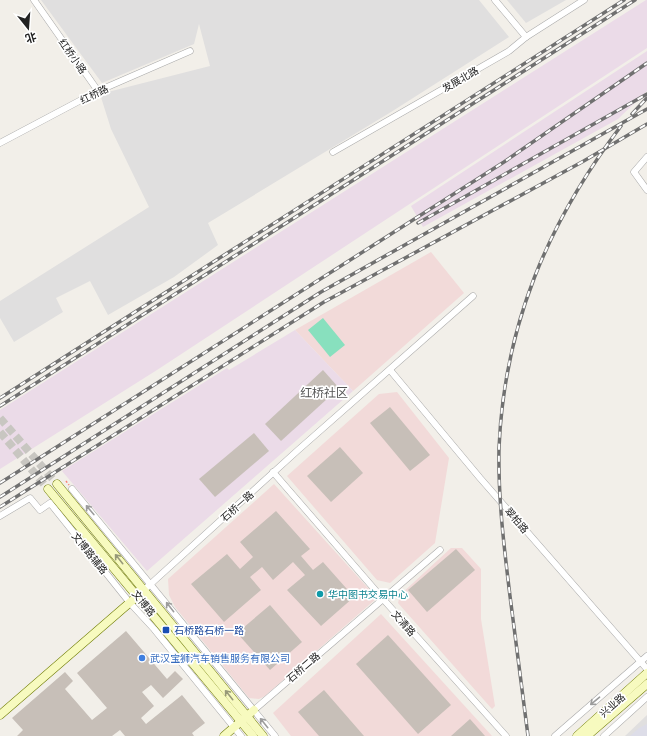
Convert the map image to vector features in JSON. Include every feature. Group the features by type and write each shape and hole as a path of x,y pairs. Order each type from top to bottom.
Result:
{"main road":[{"path":"57,484 141,593"},
{"name":"文博路","path":"48,489 141,593 244,718 263,736"},
{"name":"石桥一路","path":"0,715 141,593"},
{"name":"兴业路","path":"577,736 647,673"},
{"name":"兴业路","path":"586,736 647,684"},
{"name":"石桥二路","path":"224,736 254,710"},
{"name":"文博路","path":"244,718 253,736"}],"street":[{"name":"红桥小路","path":"34,0 98,91"},
{"path":"495,0 526,36"},
{"name":"发展北路","path":"333,152 509,51 526,36 584,0"},
{"name":"红桥路","path":"0,143 98,91 190,51"},
{"path":"647,157 634,172 647,190"},
{"name":"石桥一路","path":"141,593 274,472 474,296"},
{"name":"翠柏路","path":"390,370 480,478 647,669"},
{"name":"文清路","path":"274,472 383,599 506,736"},
{"path":"72,490 151,583 275,736"},
{"name":"文博路辅路","path":"0,516 30,498 40,510 50,503 130,603 154,629 241,736"},
{"name":"石桥二路","path":"254,710 440,550"},
{"path":"555,736 647,656"},
{"path":"604,736 647,697"}],"shaded area":[{"path":"41,0 479,0 509,37 391,112 208,223 218,245 174,277 108,315 90,281 56,298 63,312 14,342 0,318 0,301 149,207 111,129 100,94 210,66 199,24 194,44 102,83"},
{"path":"507,0 566,0 526,23"},
{"path":"646,0 647,48 157,370 0,469 0,410"},
{"path":"647,51 647,91 618,119 423,227 411,206"},
{"path":"431,252 464,293 353,391 295,330"},
{"path":"295,330 353,391 147,571 62,471 227,368 229,370"},
{"path":"397,392 449,458 435,543 390,583 377,580 287,476 379,394"},
{"path":"274,484 377,598 265,696 259,699 249,698 175,607 169,595 168,579"},
{"path":"451,548 462,548 481,569 481,619 495,706 492,709 398,603 400,595"},
{"path":"381,614 492,736 291,736 273,713"},
{"path":"647,715 647,736 625,736"},
{"path":"647,724 647,736 630,736 639,728"}],"green space":[{"path":"323,318 345,345 330,357 308,330"}],"building":[{"path":"323,370 339,388 281,441 265,424"},
{"path":"390,407 430,455 410,471 370,423"},
{"path":"254,433 269,451 215,497 199,479"},
{"path":"340,447 363,473 331,502 307,476"},
{"name":"华中图书交易中心","path":"276,511 310,549 301,556 313,570 323,562 354,597 321,626 287,590 305,575 293,562 273,580 262,567 250,577 261,590 224,622 191,584 227,554 240,569 253,557 240,542"},
{"path":"456,549 475,570 427,612 408,590"},
{"path":"270,605 302,642 270,670 237,633"},
{"path":"126,631 167,679 175,671 183,679 163,698 151,685 142,692 154,706 141,718 146,724 182,695 205,723 192,733 194,736 125,736 120,730 112,736 17,736 23,730 12,718 65,672 73,681 65,689 92,720 107,708 77,673"},
{"path":"388,635 451,705 418,734 356,664"},
{"path":"324,690 364,736 319,736 298,712"},
{"path":"470,719 485,736 451,736"}],"tunnel":[{"path":"0,418 57,484"},
{"path":"0,432 48,489"}],"railway":[{"path":"0,398 624,0"},
{"path":"0,406 635,0"},
{"path":"0,483 504,162 647,63"},
{"path":"418,223 647,94"},
{"path":"632,114 647,98"},
{"path":"0,497 321,292 647,109"},
{"path":"0,507 324,302 582,162 647,124"},
{"path":"528,736 500,504 499,448 503,403 510,360 534,277 572,200 595,162 621,126"}],"place":[{"name":"华中图书交易中心","path":"320,594"},
{"name":"石桥路石桥一路","path":"166,630"},
{"name":"武汉宝狮汽车销售服务有限公司","path":"142,658"}],"district":[{"name":"红桥社区","path":"324,393"}]}
